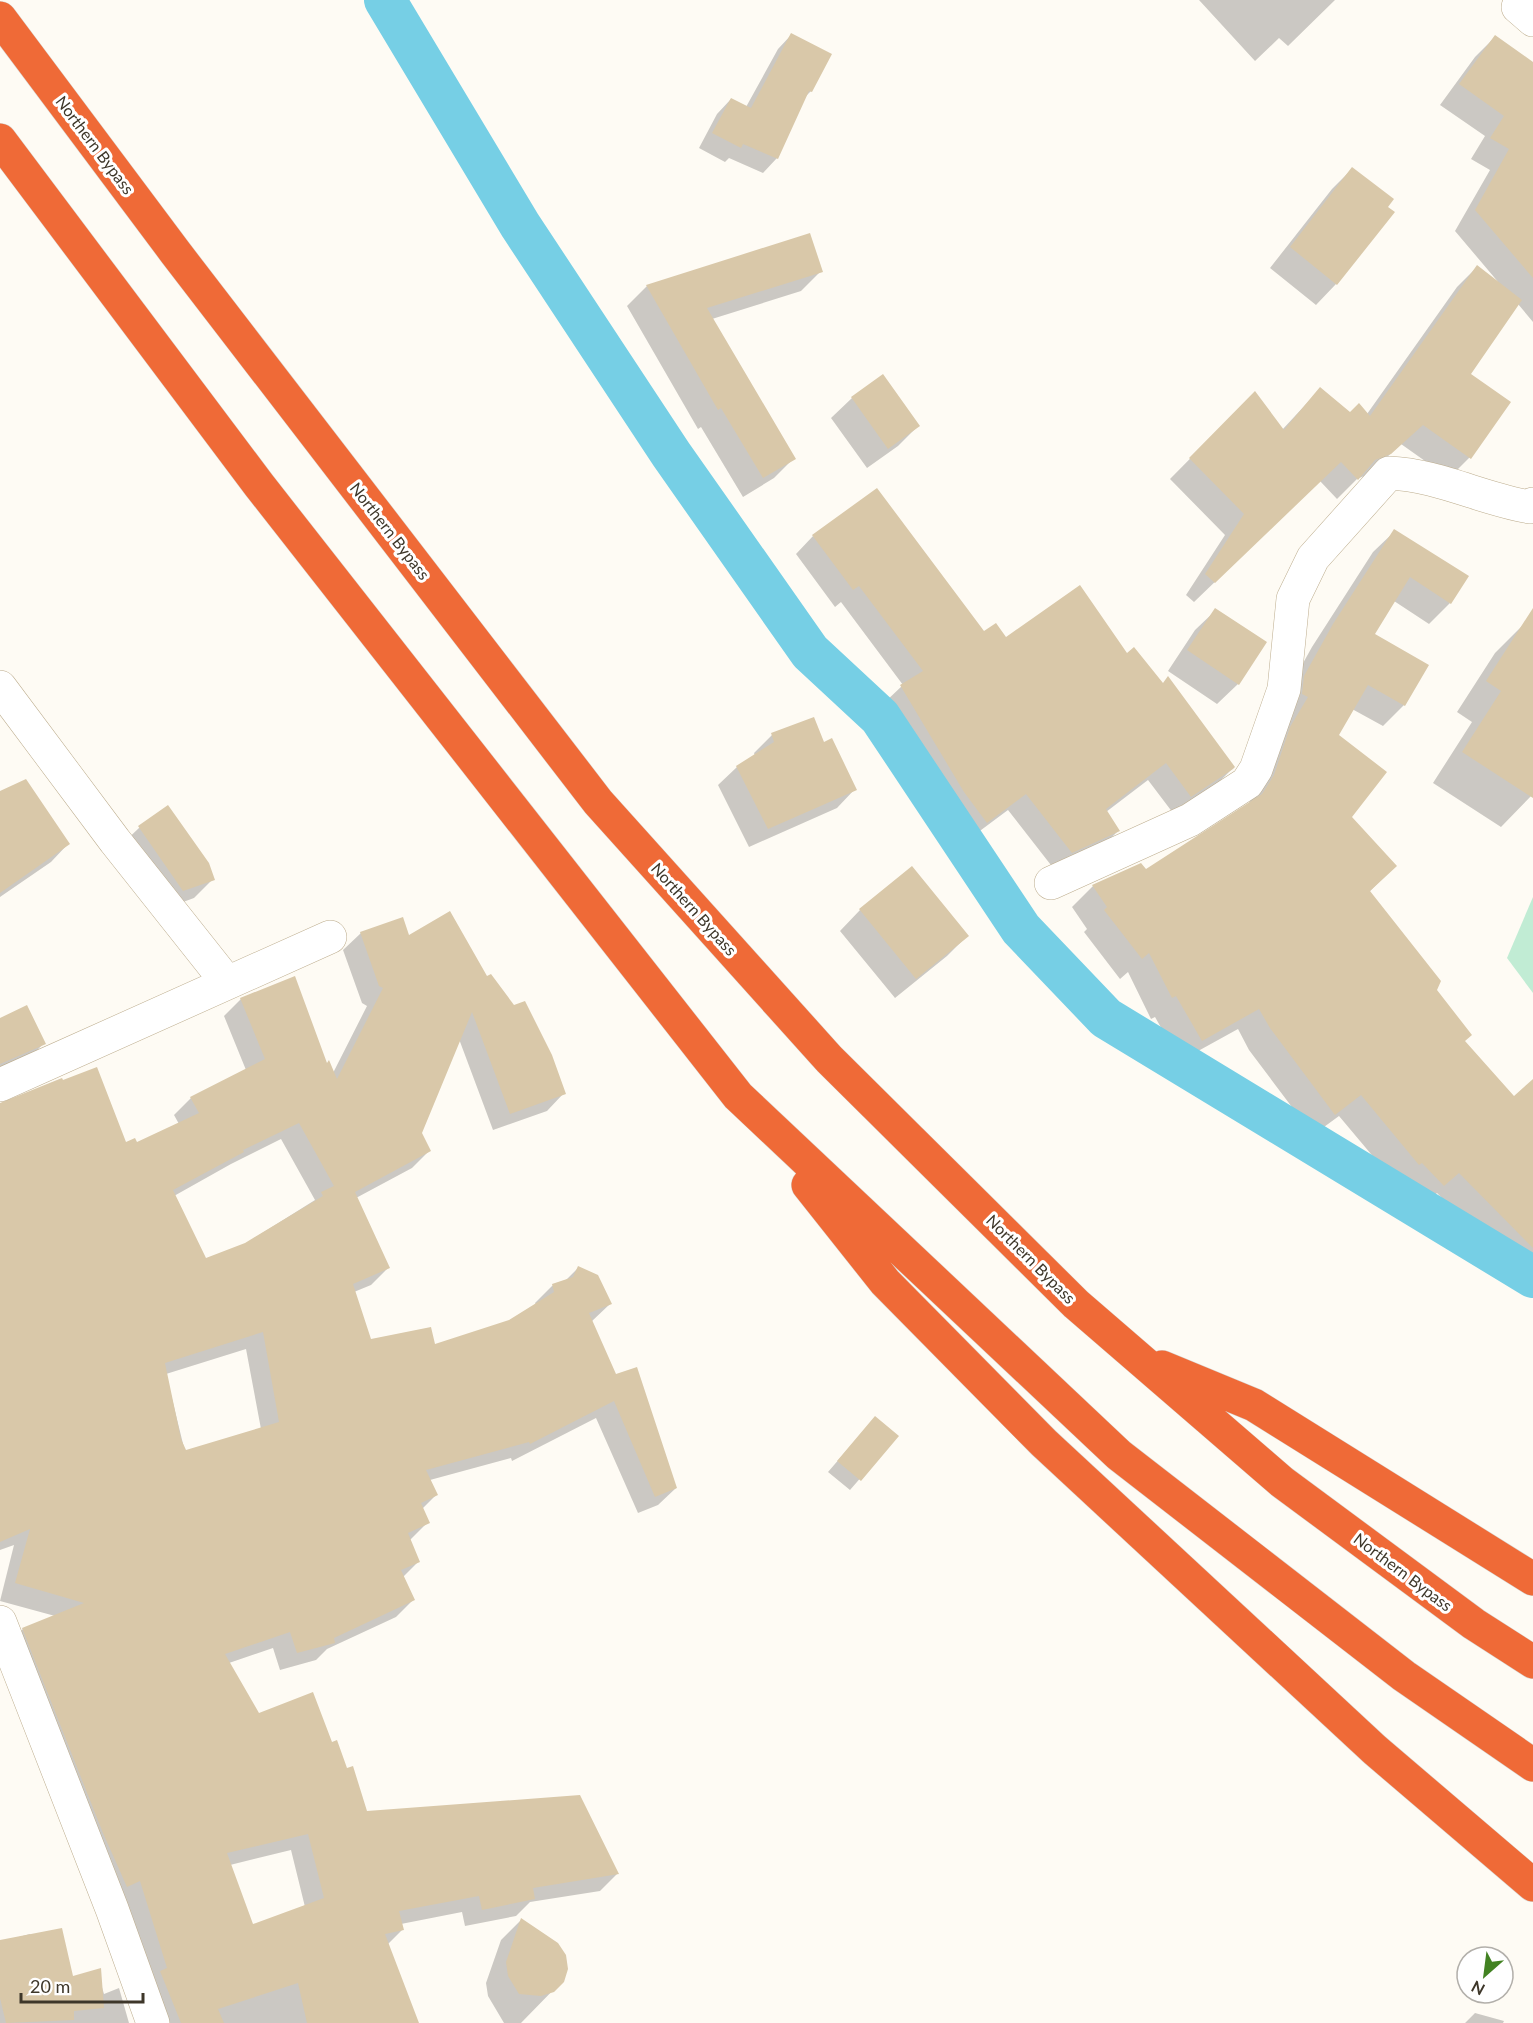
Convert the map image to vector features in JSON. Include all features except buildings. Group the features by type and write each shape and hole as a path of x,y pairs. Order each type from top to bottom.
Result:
{"highway":[{"name":"Northern Bypass","path":"0,18 175,252 598,802 829,1059 1076,1304 1282,1482 1474,1624 1533,1662"},
{"path":"0,140 259,485 885,1282 1044,1443 1375,1750 1533,1885"},
{"path":"738,1096 1119,1455 1404,1676 1533,1765"},
{"path":"1135,1356 1254,1405 1533,1579"}],"street":[{"path":"1051,883 1190,820 1247,783 1256,769 1284,689 1293,599 1313,558 1389,473 1413,474 1506,503 1530,507 1533,504"},
{"path":"0,687 115,841 226,981"},
{"path":"0,1085 158,1016 226,981 330,937"},
{"path":"0,1622 112,1909 153,2023"}],"green space":[{"path":"1533,897 1533,993 1507,958"}],"waterway":[{"path":"385,0 520,225 671,454 810,652 880,717 1021,929 1106,1018 1533,1277"}]}
